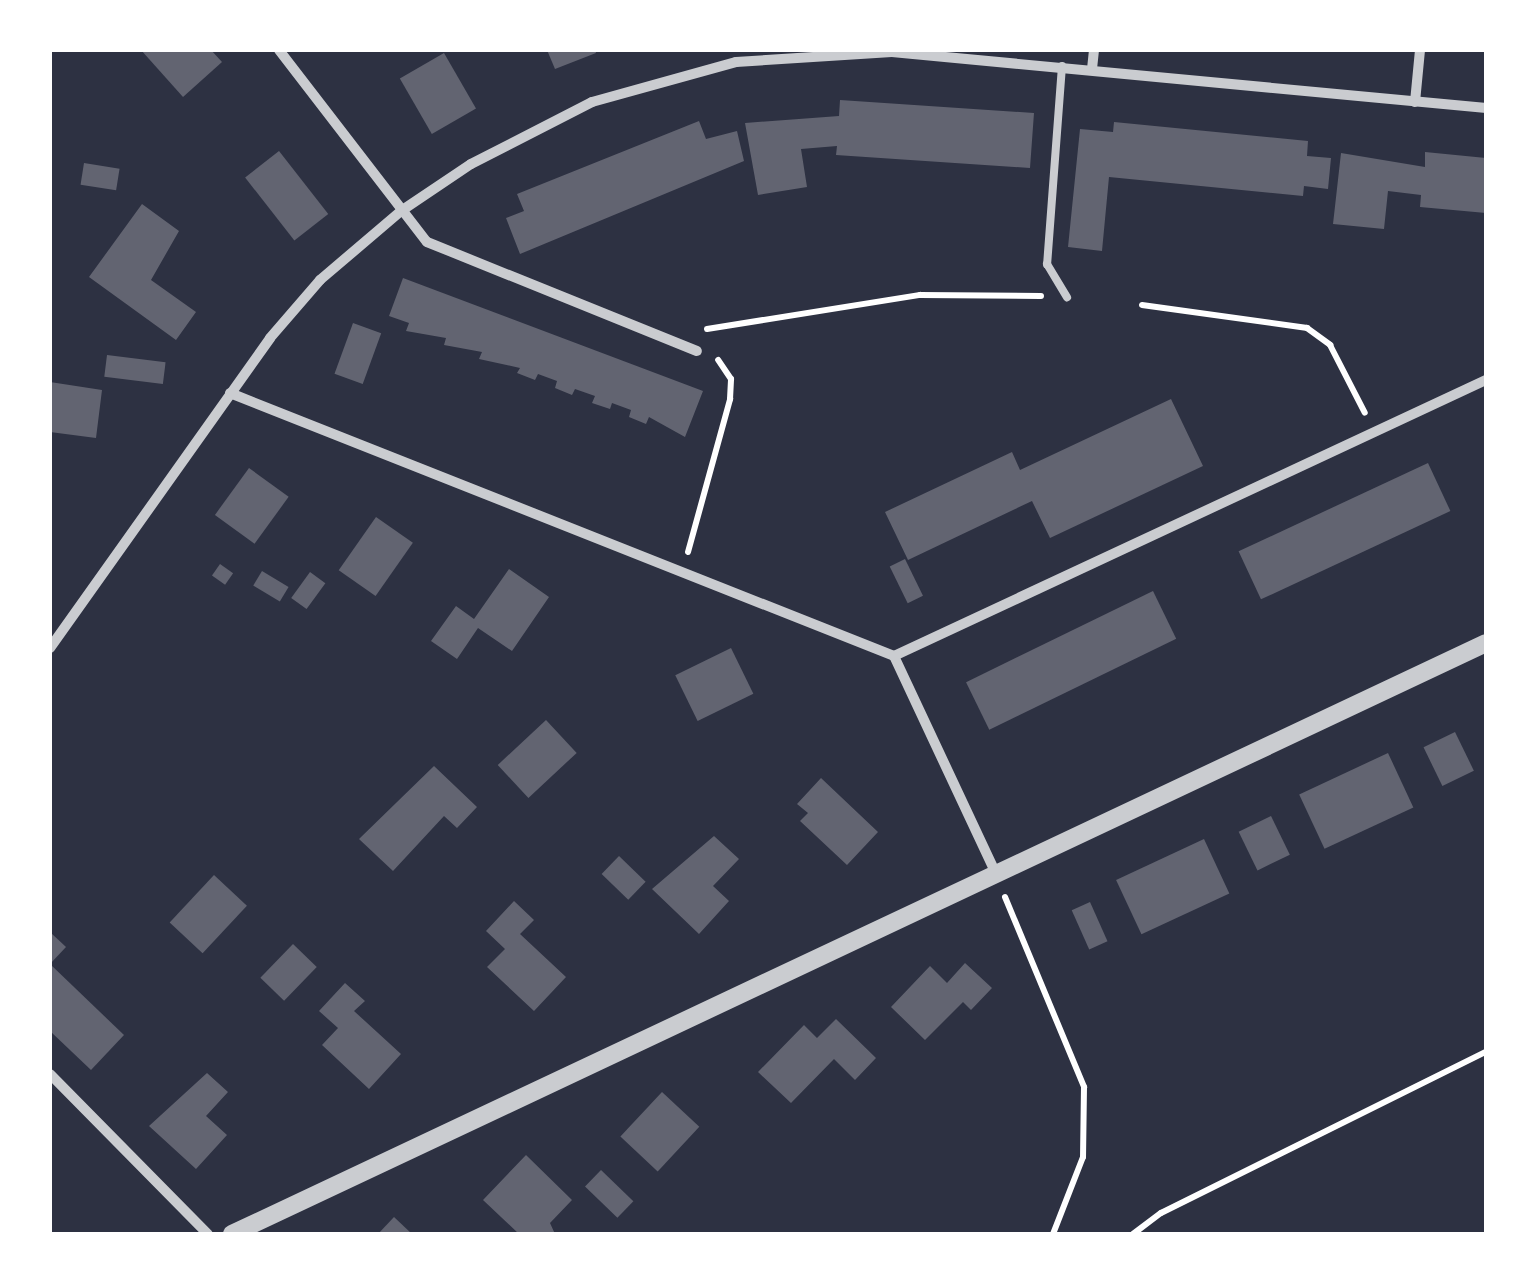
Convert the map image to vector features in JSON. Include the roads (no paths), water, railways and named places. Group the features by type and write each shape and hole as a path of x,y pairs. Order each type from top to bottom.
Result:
{"street":[{"path":"280,50 401,211 446,255 697,351"},
{"path":"1092,69 1094,50"},
{"path":"1416,102 1420,50"},
{"path":"50,648 230,393 320,280 401,211 536,127 592,102 772,54 892,52 1486,108"},
{"path":"894,656 1486,380"},
{"path":"230,393 684,568 894,656 996,874"},
{"path":"232,1234 1486,644"},
{"path":"50,1074 208,1234"}],"lane":[{"path":"1062,66 1047,264 1066,297"}]}
